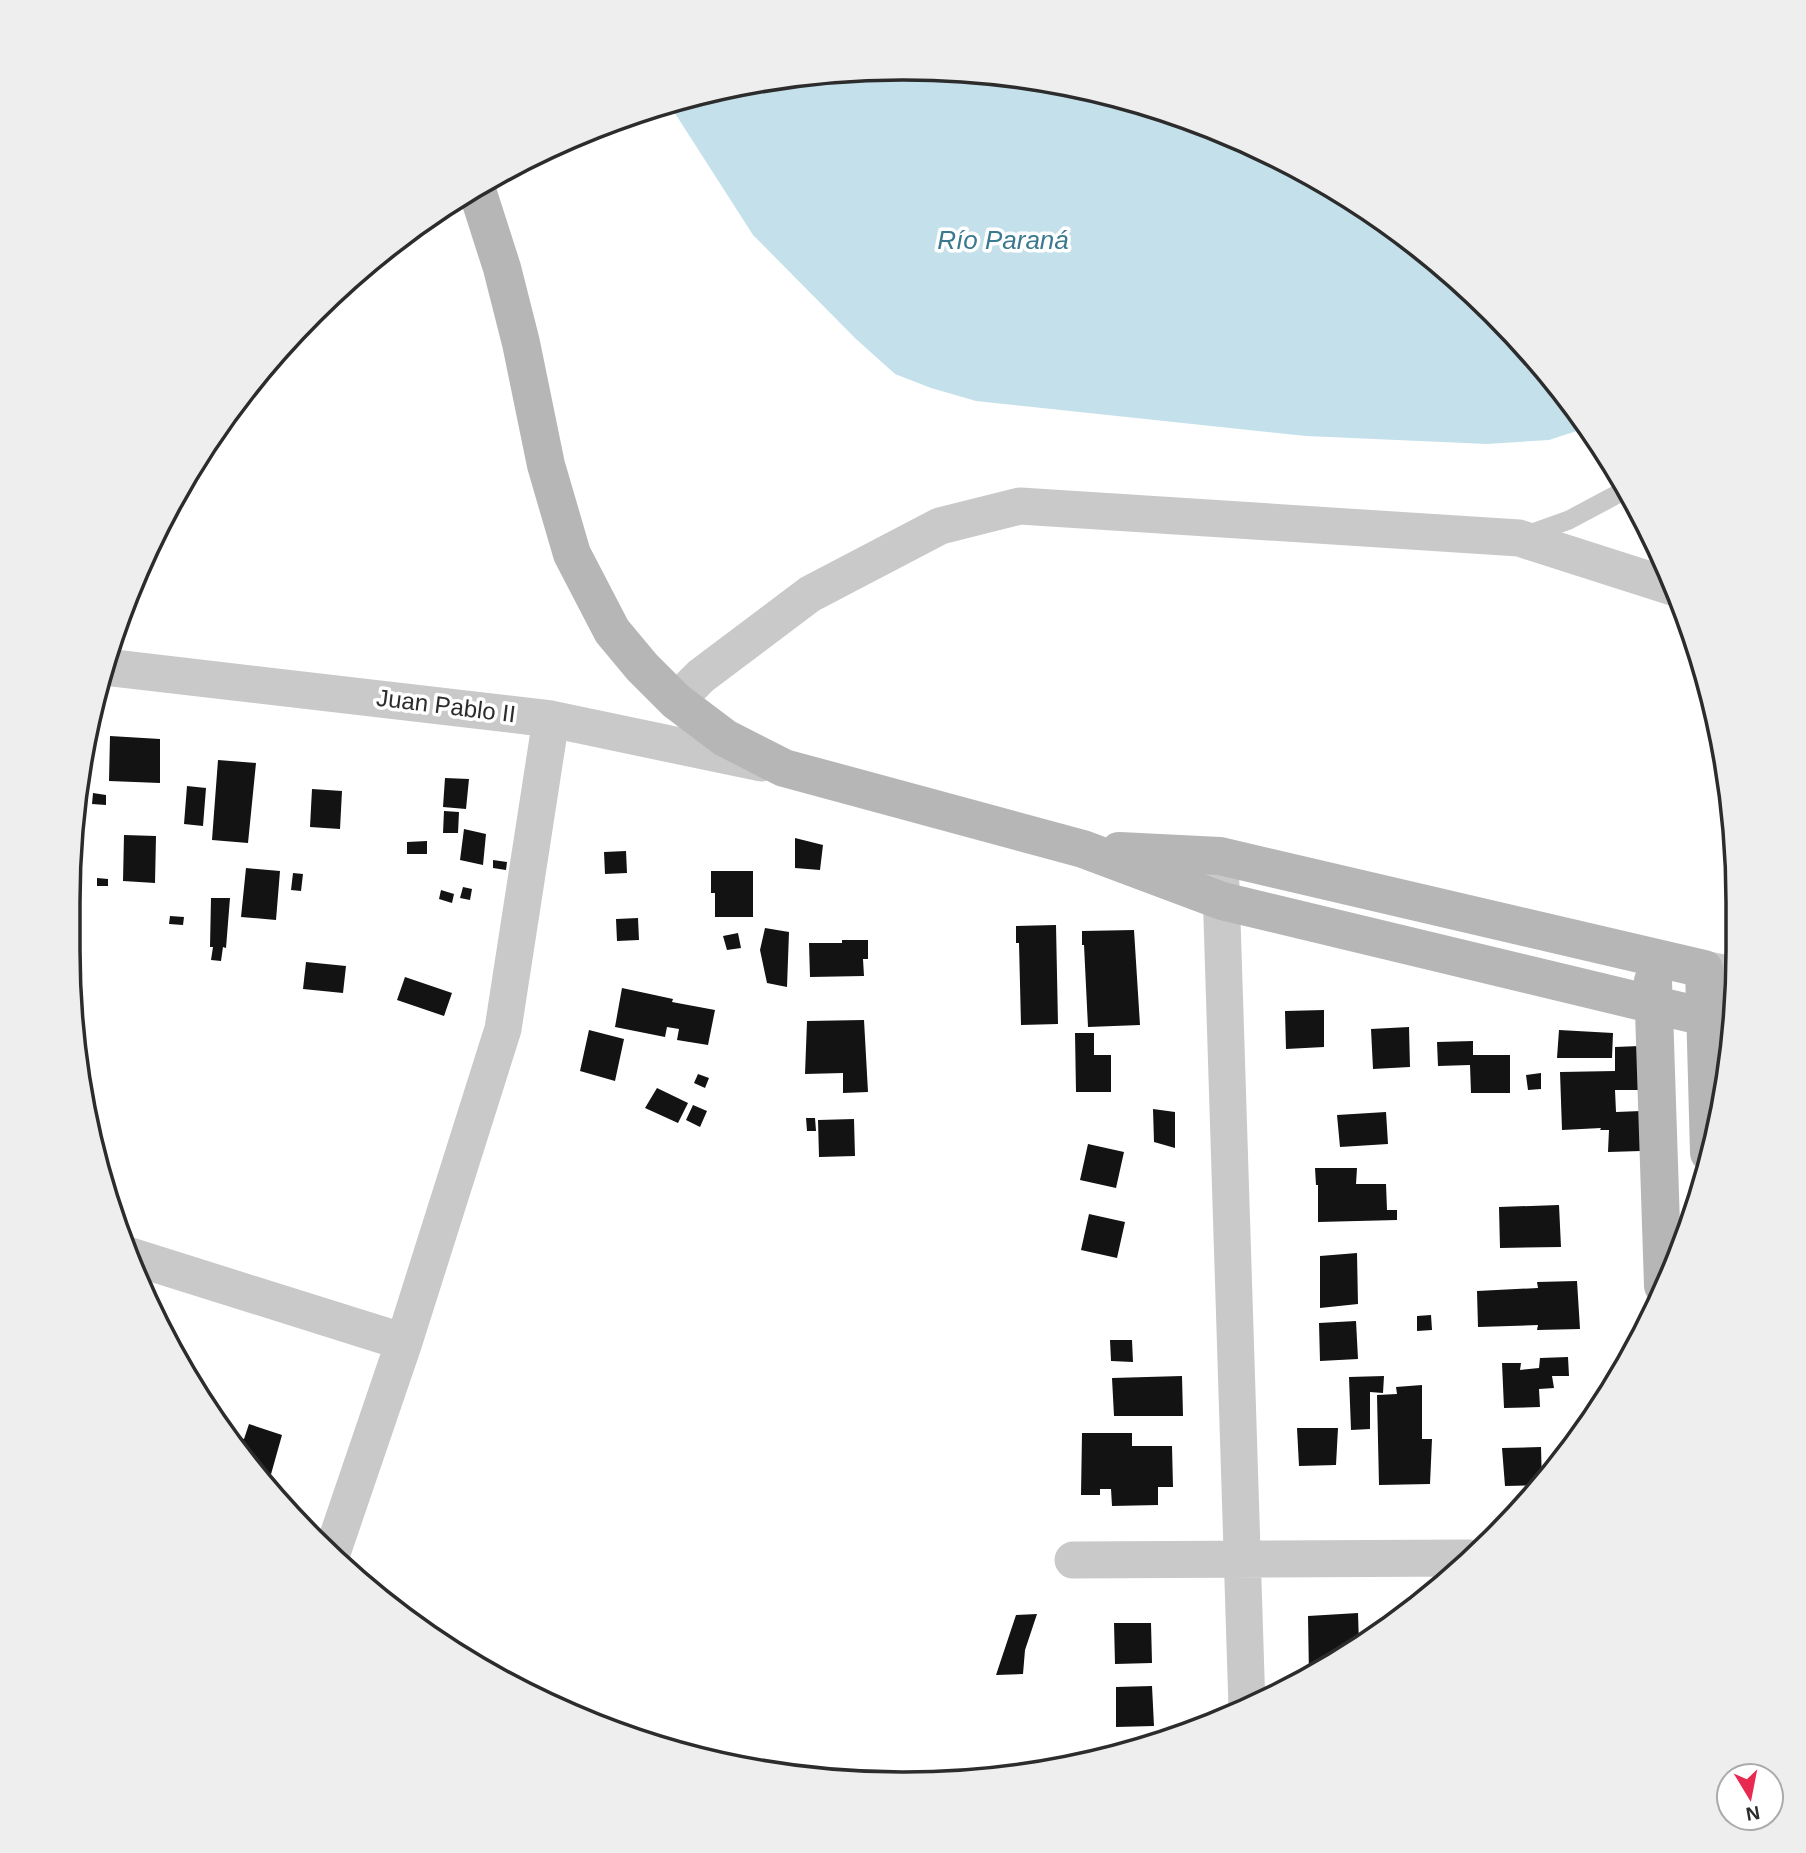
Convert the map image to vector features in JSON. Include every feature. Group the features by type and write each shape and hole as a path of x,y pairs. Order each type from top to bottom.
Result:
{"main road":[{"path":"480,198 502,268 521,343 546,465 572,554 612,631 642,667 676,701 725,738 784,768 1083,849 1222,901 1718,1020"},
{"path":"1083,849 1220,856 1718,972 1713,1087"},
{"path":"1653,958 1662,1266"}],"street":[{"path":"676,701 701,676 810,594 940,526 1020,506 1519,538 1661,583"},
{"name":"Juan Pablo II","path":"115,668 551,719 784,768"},
{"path":"335,1545 404,1342 503,1029 551,719"},
{"path":"1220,856 1247,1697"},
{"path":"141,1259 404,1342"},
{"path":"1073,1560 1456,1558"}],"lane":[{"path":"1519,538 1569,520 1616,495"}],"water":[{"name":"Río Paraná","path":"849,82 957,82 1063,96 1167,124 1218,143 1267,165 1360,219 1404,250 1485,321 1556,402 1576,431 1549,440 1487,444 1306,436 976,401 895,374 856,339 753,235 675,113 743,96"}],"building":[{"path":"110,736 160,739 160,783 109,781"},
{"path":"218,760 256,763 248,843 212,840"},
{"path":"445,778 469,779 466,809 443,807"},
{"path":"187,786 206,788 203,826 184,824"},
{"path":"312,789 342,791 340,829 310,827"},
{"path":"93,793 106,795 106,805 92,804"},
{"path":"444,811 459,812 458,833 443,833"},
{"path":"464,829 486,834 483,865 460,860"},
{"path":"124,835 156,836 155,883 123,881"},
{"path":"795,838 823,845 820,870 795,868"},
{"path":"427,841 427,854 407,854 407,842"},
{"path":"626,851 627,873 605,874 604,852"},
{"path":"493,860 507,862 506,870 493,868"},
{"path":"246,868 280,871 276,920 241,917"},
{"path":"711,871 753,871 753,917 715,917"},
{"path":"293,873 303,874 301,891 291,890"},
{"path":"97,878 108,879 108,886 97,886"},
{"path":"463,887 472,889 470,900 460,898"},
{"path":"441,890 454,894 452,903 439,899"},
{"path":"211,898 230,898 226,948 223,947 221,961 211,960"},
{"path":"170,916 184,917 183,925 169,924"},
{"path":"638,918 639,940 617,941 616,919"},
{"path":"1056,925 1058,1024 1021,1025 1019,943 1016,943 1016,926"},
{"path":"765,928 789,932 787,987 767,983 760,950"},
{"path":"1134,930 1140,1025 1088,1027 1082,931"},
{"path":"738,933 741,948 727,950 723,936"},
{"path":"842,940 868,940 868,959 863,959 864,976 810,977 809,943 842,943"},
{"path":"306,962 346,966 343,993 303,989"},
{"path":"405,977 452,993 444,1016 397,1000"},
{"path":"622,988 673,999 672,1002 715,1010 708,1045 677,1040 679,1029 667,1027 665,1037 615,1027"},
{"path":"1324,1010 1324,1047 1286,1049 1285,1011"},
{"path":"864,1020 868,1092 843,1093 843,1073 805,1074 807,1021"},
{"path":"1409,1027 1410,1067 1373,1069 1371,1029"},
{"path":"589,1030 624,1039 615,1081 580,1071"},
{"path":"1559,1030 1613,1033 1612,1058 1557,1058"},
{"path":"1075,1033 1094,1033 1094,1055 1111,1055 1111,1092 1076,1092"},
{"path":"1473,1041 1473,1055 1510,1055 1510,1093 1471,1093 1470,1065 1438,1066 1437,1042"},
{"path":"1640,1046 1643,1090 1615,1090 1616,1112 1641,1111 1641,1151 1608,1152 1609,1130 1562,1130 1560,1072 1615,1071 1615,1047"},
{"path":"1541,1073 1541,1089 1528,1090 1526,1075"},
{"path":"698,1074 709,1078 705,1088 694,1083"},
{"path":"657,1088 688,1103 678,1123 645,1108"},
{"path":"693,1105 707,1111 700,1127 686,1120"},
{"path":"1153,1109 1175,1112 1175,1148 1154,1142"},
{"path":"1386,1112 1388,1144 1340,1147 1337,1115"},
{"path":"806,1118 815,1118 816,1131 807,1131"},
{"path":"854,1119 855,1156 819,1157 818,1120"},
{"path":"1088,1144 1124,1152 1116,1188 1080,1180"},
{"path":"1315,1168 1357,1168 1356,1184 1386,1184 1387,1210 1397,1210 1397,1220 1318,1222"},
{"path":"1559,1205 1561,1247 1500,1248 1499,1207"},
{"path":"1089,1214 1125,1222 1117,1258 1081,1250"},
{"path":"1357,1253 1358,1304 1320,1308 1320,1256"},
{"path":"1577,1281 1580,1329 1537,1330 1538,1325 1478,1327 1477,1291 1538,1288 1537,1282"},
{"path":"1431,1315 1432,1330 1417,1331 1417,1316"},
{"path":"1356,1321 1358,1359 1320,1361 1319,1323"},
{"path":"1110,1340 1132,1340 1133,1362 1111,1361"},
{"path":"1568,1357 1569,1376 1552,1376 1554,1388 1539,1389 1540,1407 1504,1408 1502,1363 1521,1363 1520,1370 1539,1368 1540,1358"},
{"path":"1182,1376 1183,1416 1114,1416 1112,1378"},
{"path":"1384,1376 1383,1393 1370,1392 1370,1429 1351,1430 1349,1377"},
{"path":"1422,1385 1422,1439 1432,1439 1430,1484 1379,1485 1377,1395 1397,1394 1396,1387"},
{"path":"249,1424 282,1435 271,1475 241,1438 244,1439"},
{"path":"1297,1428 1338,1428 1336,1465 1299,1466"},
{"path":"1082,1433 1132,1433 1132,1446 1172,1446 1173,1487 1158,1487 1158,1505 1112,1506 1111,1489 1100,1489 1100,1495 1081,1495"},
{"path":"1541,1447 1542,1468 1527,1485 1505,1486 1502,1448"},
{"path":"1358,1613 1359,1635 1309,1665 1308,1616"},
{"path":"1037,1614 1025,1650 1023,1674 996,1675 1016,1615"},
{"path":"1114,1623 1151,1623 1152,1663 1115,1664"},
{"path":"1152,1686 1154,1726 1116,1727 1116,1687"}]}
